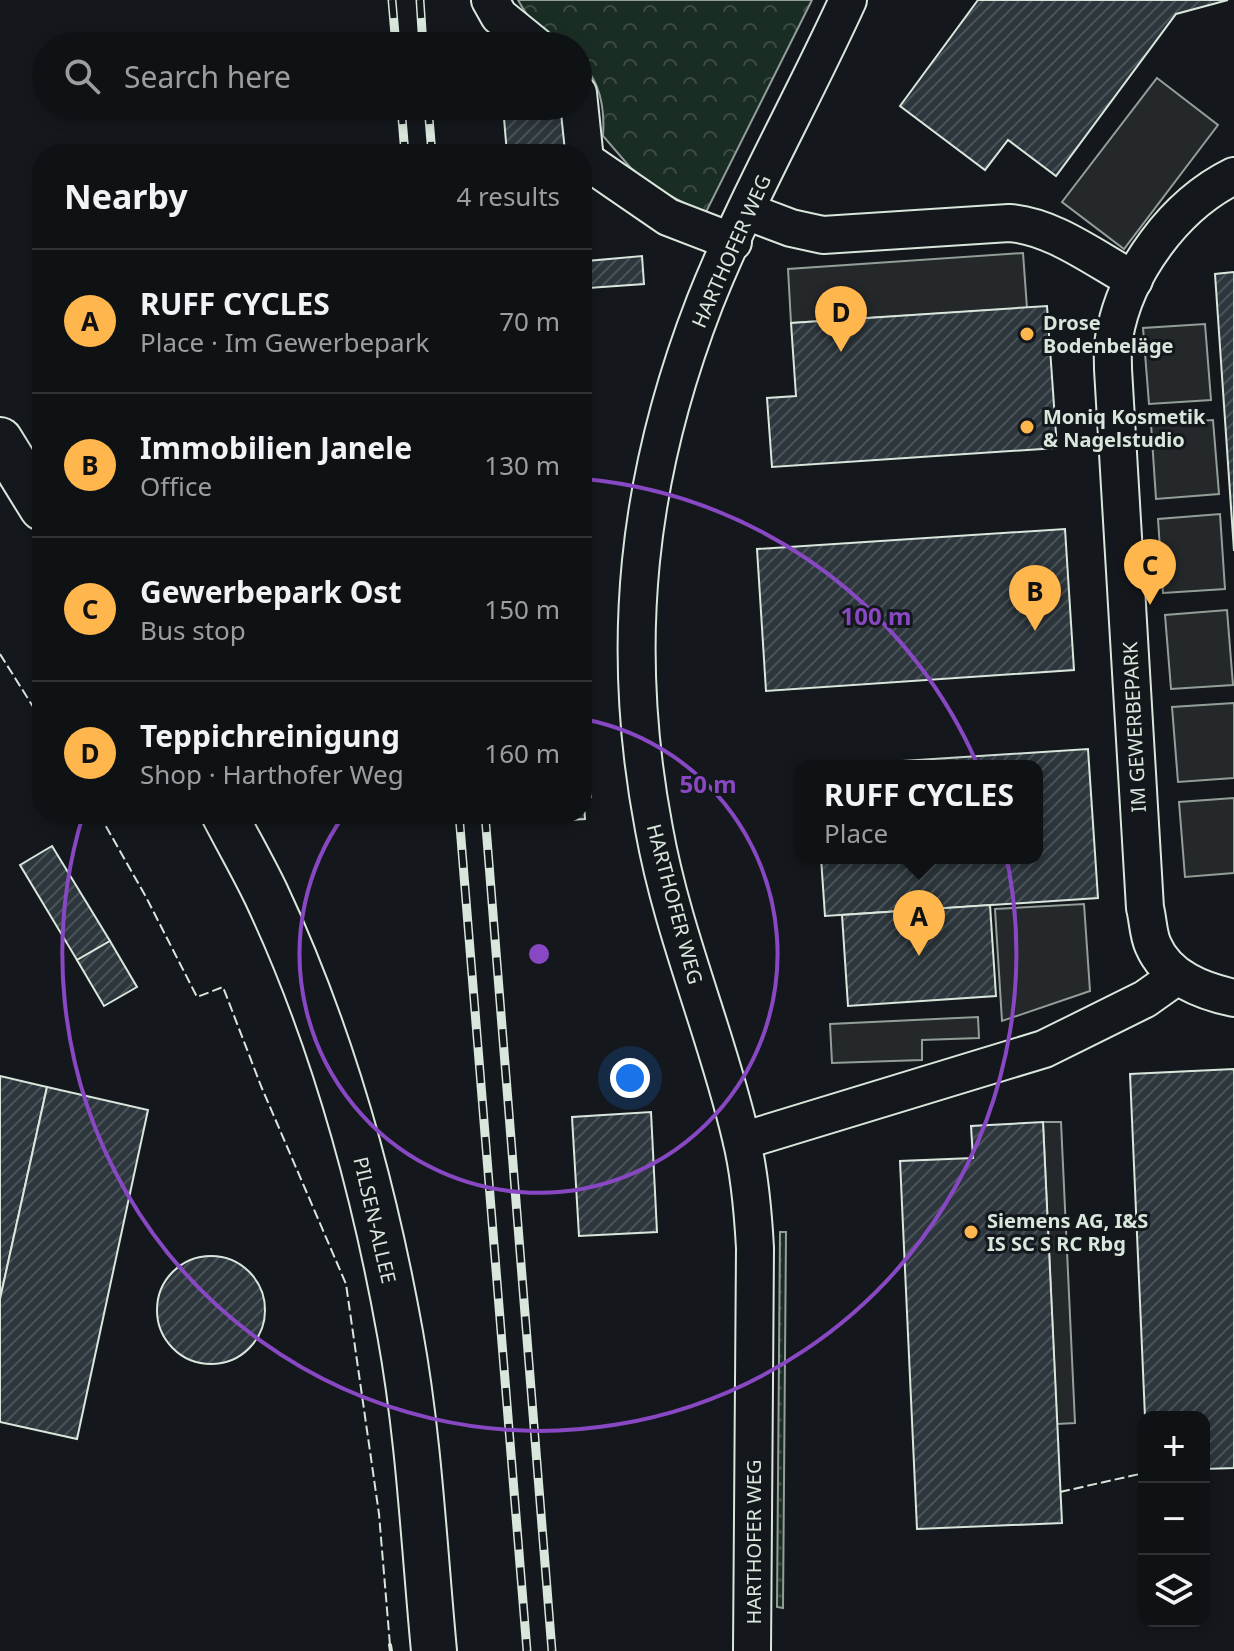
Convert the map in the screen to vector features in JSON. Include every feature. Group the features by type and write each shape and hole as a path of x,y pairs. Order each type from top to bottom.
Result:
{"main road":[{"path":"0,440 32,492"},
{"name":"PILSEN-ALLEE","path":"229,824 266,895 318,1025 354,1130 384,1246 412,1417 434,1651"}],"street":[{"path":"490,0 499,16 519,32"},
{"name":"HARTHOFER WEG","path":"752,1651 755,1248 751,1199 742,1141 665,881 654,830 641,749 635,641 636,593 646,516 677,382 691,341 740,226 848,0"},
{"path":"581,120 583,144"},
{"path":"592,165 668,217 740,226 791,228 823,235 1026,224 1043,230 1134,280"},
{"name":"IM GEWERBEPARK","path":"1176,977 1153,945 1145,908 1113,369 1114,337 1134,280 1150,251 1195,202 1234,176"},
{"path":"742,1141 1044,1049 1145,999 1176,977 1234,998"}],"green space":[{"path":"518,0 812,0 705,214 642,181 603,136 600,95 592,78 592,32 542,32"},
{"path":"780,1232 786,1232 783,1608 777,1607"}],"shaded area":[{"path":"1157,78 1218,125 1124,249 1062,202"},
{"path":"1023,253 1027,308 791,323 788,269"},
{"path":"1205,324 1211,400 1149,404 1143,328"},
{"path":"1213,420 1219,494 1156,499 1151,424"},
{"path":"1220,514 1225,589 1163,593 1158,519"},
{"path":"1227,610 1233,685 1171,689 1165,615"},
{"path":"1234,703 1234,778 1178,782 1172,707"},
{"path":"1234,798 1234,873 1185,877 1179,802"},
{"path":"1084,904 1090,991 1002,1021 995,909"},
{"path":"978,1017 979,1038 922,1040 922,1060 832,1063 830,1024"},
{"path":"1043,1122 1061,1122 1075,1423 1057,1424"}],"building":[{"path":"978,0 1228,0 1176,14 1056,176 1008,140 985,170 900,106"},
{"path":"504,120 563,120 566,144 506,144"},
{"path":"642,256 644,284 592,288 592,261"},
{"path":"1234,272 1234,551 1215,274"},
{"path":"1047,306 1057,448 772,467 767,398 796,396 791,323"},
{"path":"1065,529 1074,670 766,691 757,549"},
{"path":"1088,749 1098,898 825,916 821,864 1043,864 1043,760 918,760"},
{"path":"52,846 110,941 77,960 20,865"},
{"path":"990,905 996,996 848,1006 842,915"},
{"path":"110,941 137,987 104,1006 77,960"},
{"path":"1234,1069 1234,1468 1210,1469 1210,1411 1145,1411 1130,1074"},
{"path":"0,1076 47,1087 0,1299"},
{"path":"47,1087 148,1110 77,1439 0,1422 0,1299"},
{"path":"651,1112 657,1232 579,1236 572,1117"},
{"path":"1043,1122 1062,1523 917,1529 900,1161 973,1158 971,1126"},
{"path":"211,1256 232,1260 249,1272 261,1289 265,1310 261,1331 249,1348 232,1360 211,1364 190,1360 173,1348 161,1331 157,1310 161,1289 173,1272 190,1260"}],"railway":[{"path":"392,0 395,32"},
{"path":"420,0 422,32"},
{"path":"402,120 404,144"},
{"path":"429,120 431,144"},
{"path":"460,824 527,1651"},
{"path":"486,824 552,1651"}],"fence":[{"path":"0,654 32,705"},
{"path":"105,824 197,997 223,987 261,1086 346,1284 379,1514 390,1645"},
{"path":"1060,1492 1138,1474"}],"wall":[{"path":"390,1645 391,1651"}],"place":[{"name":"Drose Bodenbeläge","path":"1027,334"},
{"name":"Teppichreinigung","path":"841,352"},
{"name":"Moniq Kosmetik & Nagelstudio","path":"1027,427"},
{"name":"Gewerbepark Ost","path":"1150,605"},
{"name":"Immobilien Janele","path":"1035,631"},
{"name":"RUFF CYCLES","path":"919,956"},
{"name":"Siemens AG, I&S IS SC S RC Rbg","path":"971,1232"}]}
